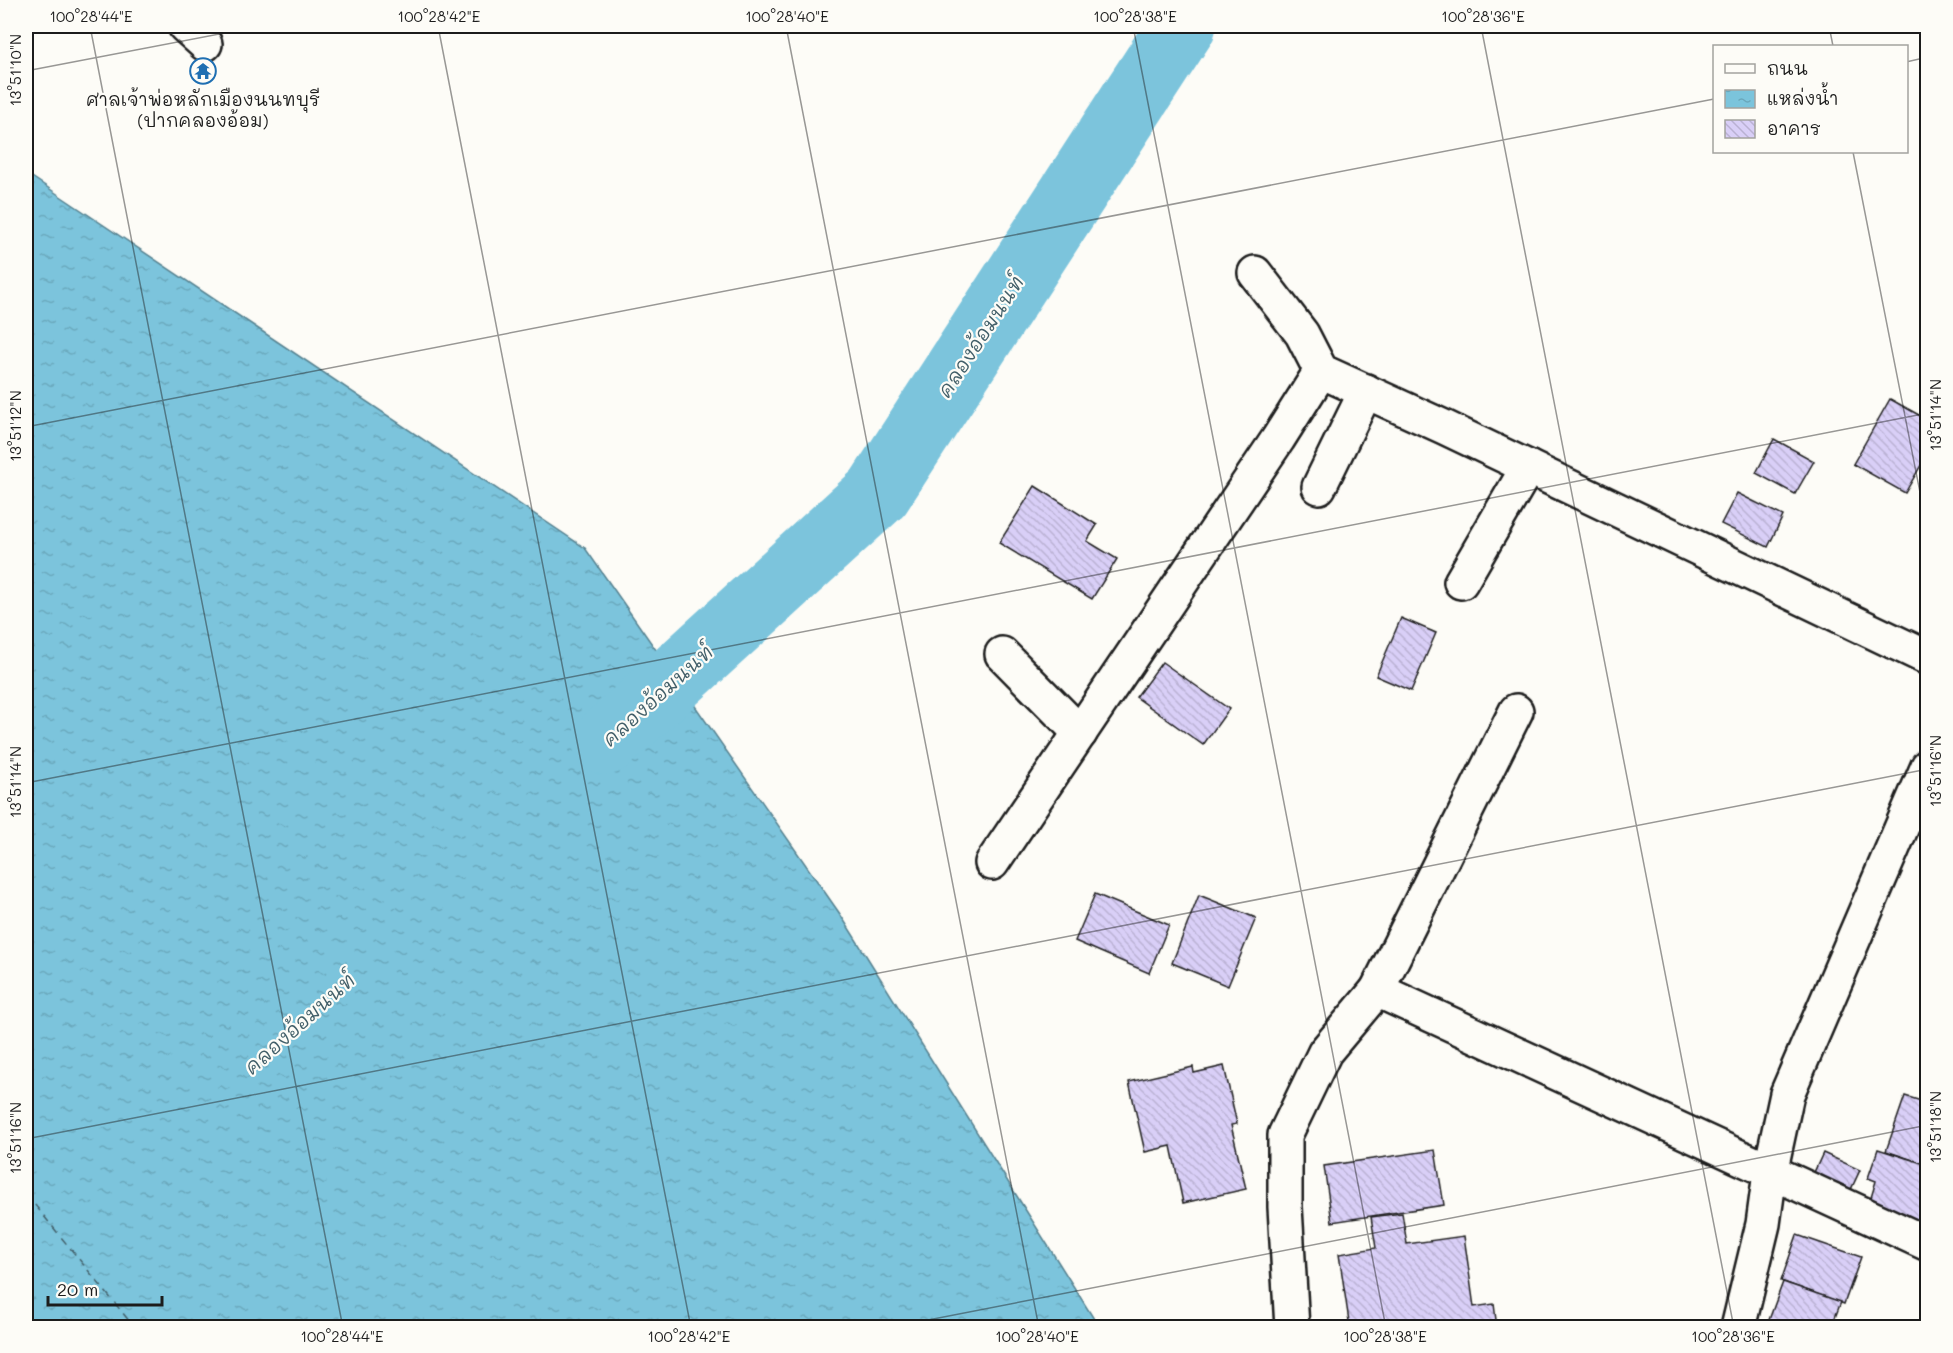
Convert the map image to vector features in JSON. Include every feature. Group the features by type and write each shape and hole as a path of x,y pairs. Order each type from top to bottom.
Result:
{"street":[{"path":"1255,273 1302,334 1322,371 1928,658"},
{"path":"992,863 1322,371"},
{"path":"1319,487 1366,391"},
{"path":"1461,582 1528,467"},
{"path":"1002,654 1080,733"},
{"path":"1292,1328 1285,1207 1285,1135 1326,1052 1377,990 1516,711"},
{"path":"1738,1328 1763,1224 1770,1173 1787,1094 1928,766"},
{"path":"1377,990 1928,1244"}],"water":[{"path":"26,173 585,548 840,914 1099,1327 26,1327"}],"building":[{"path":"1890,399 1928,420 1928,453 1905,493 1853,464"},
{"path":"1774,439 1814,461 1795,494 1756,473"},
{"path":"1035,486 1097,525 1087,541 1117,559 1092,599 999,543"},
{"path":"1737,493 1783,516 1768,547 1721,524"},
{"path":"1401,618 1436,633 1411,691 1376,676"},
{"path":"1162,662 1229,709 1203,745 1136,697"},
{"path":"1095,894 1169,925 1149,973 1075,941"},
{"path":"1199,895 1256,918 1228,986 1172,963"},
{"path":"1224,1066 1237,1124 1231,1125 1246,1189 1183,1203 1171,1146 1145,1152 1129,1082 1193,1067 1194,1073"},
{"path":"1905,1096 1928,1103 1928,1165 1886,1151"},
{"path":"1878,1149 1928,1165 1928,1232 1867,1211 1876,1181 1868,1178"},
{"path":"1435,1150 1444,1205 1332,1222 1324,1166"},
{"path":"1823,1153 1860,1170 1847,1198 1810,1181"},
{"path":"1402,1213 1407,1244 1464,1236 1474,1307 1494,1304 1497,1328 1350,1328 1339,1254 1376,1248 1371,1217"},
{"path":"1797,1235 1861,1257 1844,1304 1781,1281"},
{"path":"1783,1282 1841,1302 1831,1328 1766,1328"}],"waterway":[{"name":"คลองอ้อมนนท์","path":"606,741 878,493 1182,26"}],"ferry route":[{"path":"26,1194 135,1328"}],"place":[{"name":"ศาลเจ้าพ่อหลักเมืองนนทบุรี (ปากคลองอ้อม)","path":"203,71"}]}
